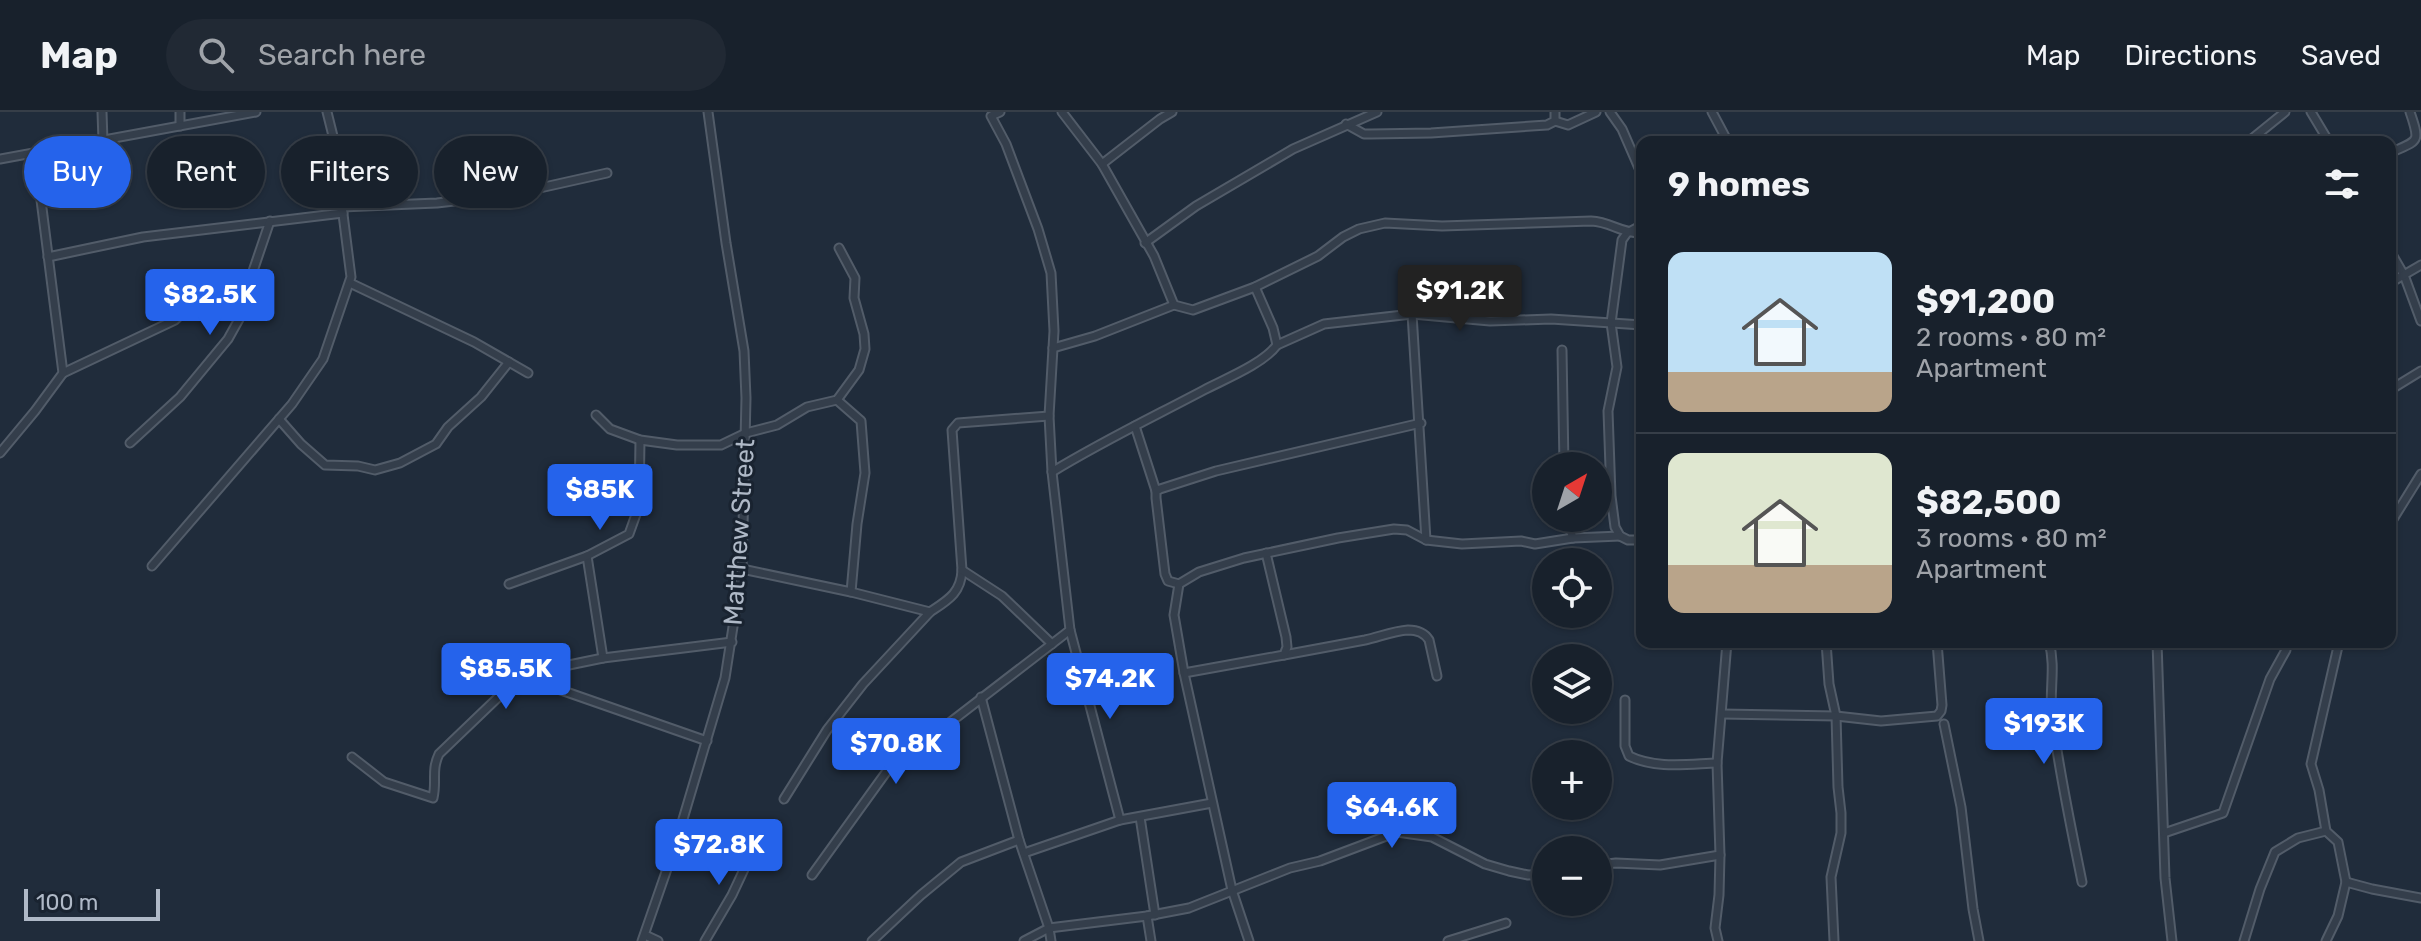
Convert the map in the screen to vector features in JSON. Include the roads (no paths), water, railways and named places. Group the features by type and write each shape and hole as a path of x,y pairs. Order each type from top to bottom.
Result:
{"street":[{"path":"102,112 103,136"},
{"path":"180,112 180,126"},
{"path":"129,136 256,112"},
{"path":"152,566 279,419 323,359 350,283 333,136 327,112"},
{"name":"Matthew Street","path":"643,938 675,846 725,678 742,569 746,433 744,351 708,112"},
{"path":"1000,112 991,116 1006,144 1051,273 1053,348 1049,416 1052,472 1070,630 1120,820"},
{"path":"1062,112 1102,164 1154,256 1174,305"},
{"path":"1102,164 1172,112"},
{"path":"1145,243 1196,206 1293,149 1377,112"},
{"path":"1346,124 1364,134 1547,125 1555,116 1568,125 1596,112"},
{"path":"1610,112 1622,129 1636,161"},
{"path":"1712,112 1725,136"},
{"path":"2255,136 2285,112"},
{"path":"2311,112 2325,136"},
{"path":"2396,150 2418,137 2419,132 2410,112"},
{"path":"0,159 24,155"},
{"path":"48,257 143,237 342,210 513,194 607,173"},
{"path":"42,208 63,373"},
{"path":"130,443 180,397 228,339 243,312 270,221"},
{"path":"1053,348 1109,331 1174,305 1193,310 1255,287 1318,256 1359,229 1385,223 1442,226 1602,221 1627,233 1636,233"},
{"path":"1620,536 1615,527 1611,496 1608,411 1617,367 1611,323 1622,240 1636,228"},
{"path":"596,415 610,429 640,440 677,445 721,445 746,433 777,425 807,407 837,400 859,370 865,349 854,298 855,278 839,248"},
{"path":"2396,261 2421,321"},
{"path":"2396,280 2421,265"},
{"path":"0,453 63,373 175,320 194,302 252,274"},
{"path":"350,283 432,321 528,373"},
{"path":"1255,287 1277,345"},
{"path":"1412,314 1426,540"},
{"path":"1052,472 1247,367 1277,345 1324,324 1412,314 1490,321 1551,319 1636,325"},
{"path":"1562,350 1564,452"},
{"path":"279,419 325,465 375,470 400,463 436,444 509,362"},
{"path":"2396,386 2421,371"},
{"path":"837,400 861,421 865,473 851,592"},
{"path":"784,799 827,730 863,684 930,612 946,602 961,584 952,430 958,423 1049,416"},
{"path":"1156,491 1216,471 1421,423"},
{"path":"1135,426 1156,491 1165,574 1168,581 1179,584 1199,572 1266,553 1394,529 1407,530 1426,540 1462,544 1521,541 1535,544 1573,538 1620,536 1636,540"},
{"path":"509,584 587,556 629,534 639,506 640,440"},
{"path":"2396,514 2421,474"},
{"path":"1571,532 1573,538"},
{"path":"1266,553 1286,637 1284,655"},
{"path":"587,556 603,658"},
{"path":"742,569 930,612"},
{"path":"962,570 1002,596 1052,644"},
{"path":"1179,584 1174,615 1184,673 1232,890 1249,941"},
{"path":"812,875 887,771 1070,630"},
{"path":"1184,673 1408,630 1426,634 1437,676"},
{"path":"352,757 384,782 433,798 433,766 439,754 512,684 530,673 603,658 732,642"},
{"path":"1718,941 1715,928 1720,855 1717,763 1727,648"},
{"path":"1826,648 1829,684 1836,716 1841,833 1831,877 1834,941"},
{"path":"1722,714 1836,716 1881,721 1937,716 1942,705 1937,648"},
{"path":"2050,648 2054,676 2052,714 2082,882"},
{"path":"2157,648 2165,878 2172,941"},
{"path":"2326,941 2338,916 2346,882 2338,842 2326,831 2311,764 2338,648"},
{"path":"2164,833 2223,813 2270,679 2286,650"},
{"path":"530,673 555,688 707,741"},
{"path":"981,697 1019,840 1051,941"},
{"path":"1625,700 1625,746 1629,756 1640,761 1666,764 1717,763"},
{"path":"1944,724 1961,807 1979,941"},
{"path":"1024,853 1120,820 1212,803"},
{"path":"1140,817 1151,941"},
{"path":"2244,941 2275,852 2298,838 2326,831"},
{"path":"1024,941 1049,928 1151,916 1189,908 1397,832 1432,837 1485,864 1532,875"},
{"path":"872,941 961,862 1019,840"},
{"path":"705,941 732,895 755,846"},
{"path":"1612,863 1660,865 1720,855"},
{"path":"2346,882 2421,898"},
{"path":"1448,941 1506,923"},
{"path":"643,938 658,941"}]}
